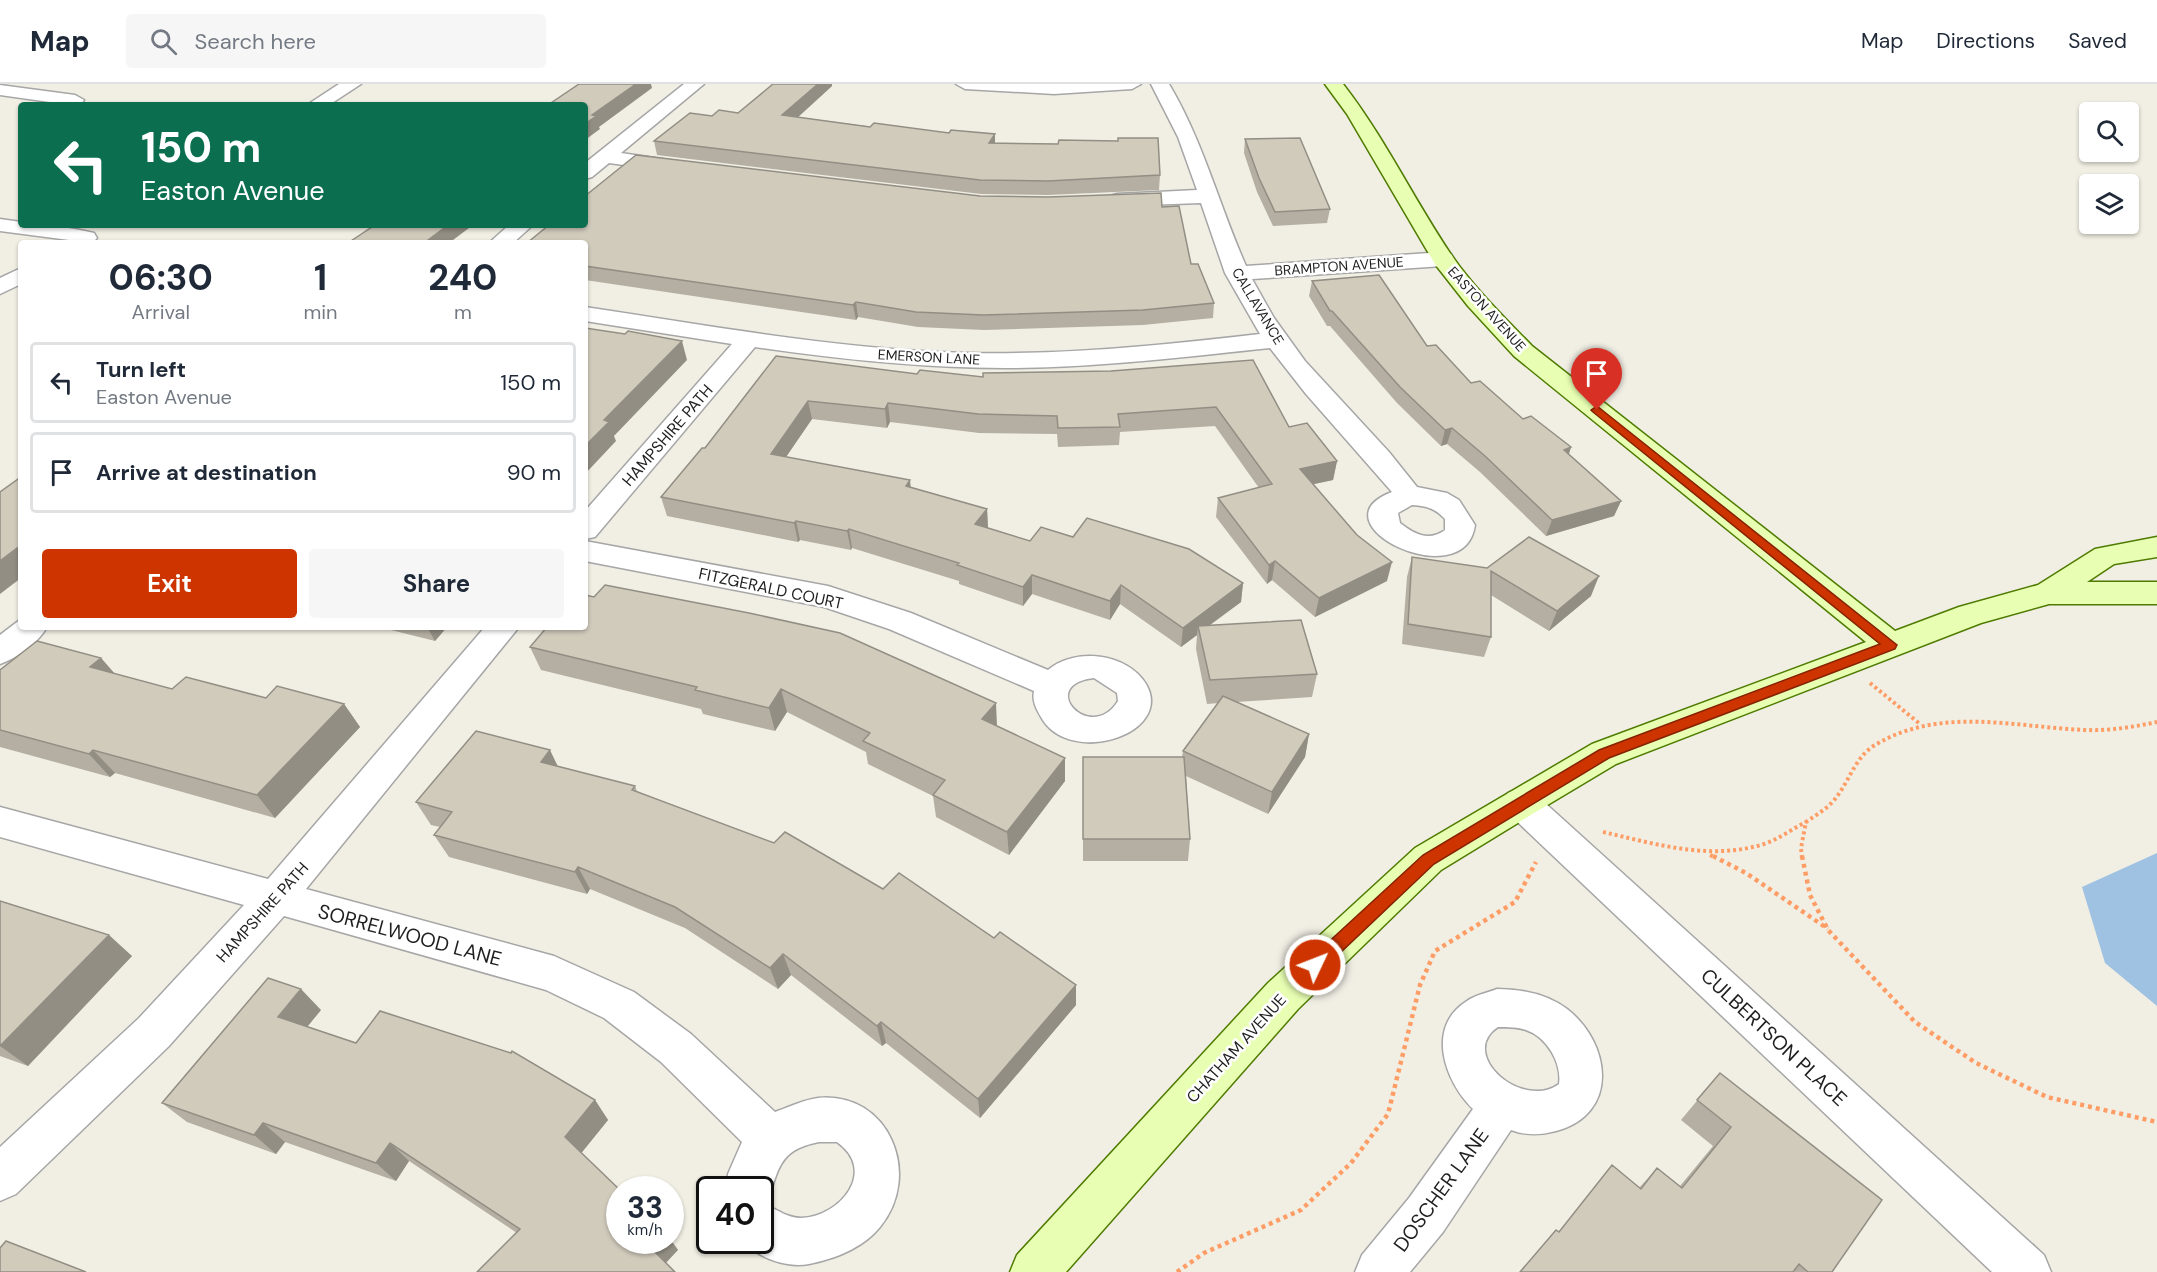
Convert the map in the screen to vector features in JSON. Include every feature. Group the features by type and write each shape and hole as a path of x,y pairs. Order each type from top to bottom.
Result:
{"street":[{"path":"321,102 352,84"},
{"path":"588,171 694,84"},
{"path":"965,84 1054,89 1132,84"},
{"name":"CALLAVANCE","path":"1160,84 1182,121 1232,263 1275,339 1323,399 1398,479 1409,496"},
{"name":"EASTON AVENUE","path":"1334,84 1356,113 1437,250 1476,301 1523,351 1891,645"},
{"path":"0,90 75,100"},
{"path":"605,157 699,169"},
{"path":"1094,201 1208,196"},
{"path":"0,225 18,227"},
{"path":"22,228 88,237"},
{"path":"504,240 518,228"},
{"name":"BRAMPTON AVENUE","path":"1232,263 1437,250"},
{"path":"0,288 18,277"},
{"name":"EMERSON LANE","path":"588,314 749,339 854,352 967,360 1061,360 1151,354 1275,339"},
{"name":"HAMPSHIRE PATH","path":"588,527 749,339"},
{"name":"CHATHAM AVENUE","path":"2049,593 2106,556 2157,547"},
{"name":"FITZGERALD COURT","path":"588,552 828,597 900,621 1052,684"},
{"name":"CHATHAM AVENUE","path":"1034,1272 1283,996 1428,860 1521,803 1604,754 1970,615 2049,593 2157,593"},
{"path":"0,652 27,630"},
{"name":"HAMPSHIRE PATH","path":"0,1178 154,1032 276,898 500,630"},
{"name":"CULBERTSON PLACE","path":"1521,803 2027,1272"},
{"name":"SORRELWOOD LANE","path":"0,822 554,974 619,1005 676,1048 772,1140"},
{"name":"DOSCHER LANE","path":"1379,1272 1426,1215 1502,1106"},
{"path":"752,1176 756,1162 772,1140 793,1125 818,1118 841,1121 862,1132 875,1152 879,1175 873,1201 858,1224 836,1240 810,1249 785,1246 774,1239"}],"path":[{"path":"1845,663 1920,725"},
{"path":"1828,930 1810,894 1804,869 1801,848 1806,822 1834,800 1856,765 1873,746 1920,725 1955,719 2115,729 2157,722"},
{"path":"1708,854 1746,873 1828,930 1916,1022 1976,1063 2047,1097 2157,1122"}],"water":[{"path":"2157,853 2157,1006 2105,963 2082,887"}],"building":[{"path":"579,84 636,84 592,115 596,116 588,122 588,102 552,102"},
{"path":"773,84 818,84 782,115 870,127 874,123 949,133 951,130 995,134 989,143 1058,144 1059,140 1118,141 1118,138 1158,138 1160,175 1048,181 980,180 654,141 690,113 712,116 719,110 738,113"},
{"path":"1300,138 1330,209 1275,212 1259,178 1245,139"},
{"path":"636,155 980,196 1048,197 1161,193 1162,207 1179,206 1191,264 1198,264 1214,303 1143,310 983,315 916,312 588,266 588,240 531,240 545,228 588,228 588,194"},
{"path":"370,228 444,228 428,240 352,240"},
{"path":"1379,275 1427,346 1436,345 1471,383 1480,381 1523,419 1531,416 1571,447 1564,450 1621,501 1552,520 1452,428 1445,430 1400,387 1330,311 1312,281"},
{"path":"588,328 625,334 628,331 682,341 604,420 609,422 588,443"},
{"path":"776,356 917,374 920,370 983,377 983,373 1111,371 1253,360 1289,427 1307,423 1337,461 1300,469 1357,535 1392,562 1319,598 1275,561 1269,565 1218,498 1272,484 1216,407 1118,414 1120,427 1058,428 1057,416 978,414 888,403 885,409 808,401 771,454 910,480 906,486 987,509 975,524 1030,541 1041,527 1073,537 1087,518 1189,549 1243,583 1183,628 1121,585 1110,601 1032,575 1023,587 957,565 959,563 849,529 847,531 796,521 794,523 661,497 702,448 705,448"},
{"path":"18,479 18,547 0,561 0,492"},
{"path":"1529,537 1599,576 1557,611 1491,571 1491,637 1408,624 1412,557 1487,568"},
{"path":"605,585 840,633 996,703 982,719 1065,758 1007,832 933,795 945,780 863,741 870,733 781,689 769,708 695,690 697,687 530,647 544,630 588,630 588,596 594,597"},
{"path":"1301,620 1317,674 1210,680 1198,626"},
{"path":"37,641 101,658 90,667 172,689 186,677 266,698 277,686 344,704 257,795 93,750 89,754 0,730 0,670"},
{"path":"1223,696 1309,734 1272,792 1183,751"},
{"path":"476,731 550,750 541,762 635,786 632,790 774,843 785,832 883,889 899,873 994,938 1000,932 1076,985 978,1099 881,1022 877,1026 783,954 770,968 675,907 578,867 575,872 434,835 452,812 416,802"},
{"path":"1083,757 1184,757 1190,839 1083,839"},
{"path":"0,901 109,935 0,1046"},
{"path":"268,978 301,989 278,1017 356,1043 380,1011 511,1053 512,1051 595,1100 565,1137 606,1177 606,1254 657,1254 675,1272 477,1272 520,1229 390,1143 376,1163 263,1123 254,1135 162,1103"},
{"path":"1720,1073 1882,1200 1832,1272 1808,1272 1799,1264 1793,1272 1520,1272 1556,1230 1559,1232 1612,1165 1641,1189 1657,1168 1682,1188 1731,1127 1697,1100"},
{"path":"6,1241 86,1272 0,1272 0,1248"}],"route":[{"path":"1315,965 1428,860 1604,754 1891,645 1597,410"}]}
